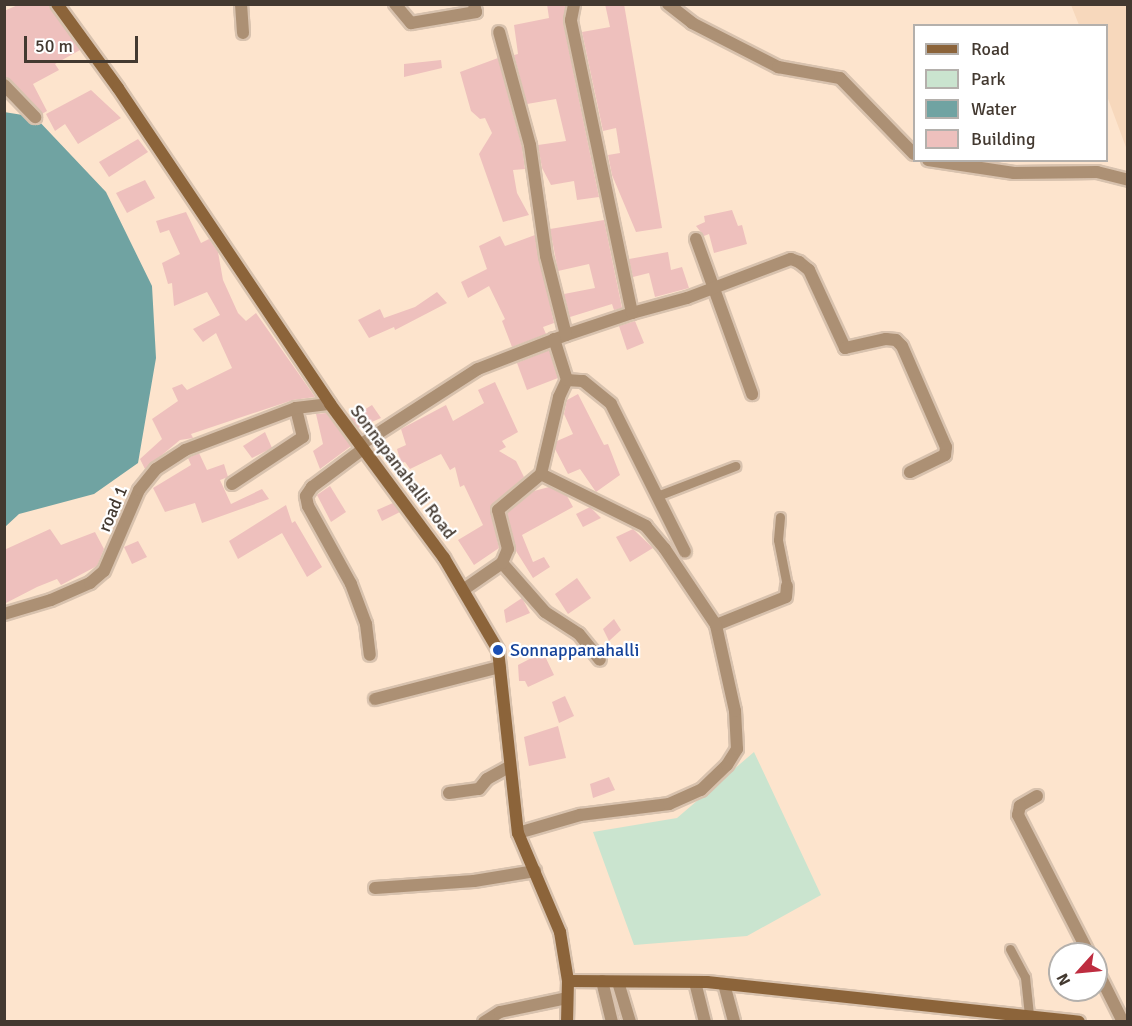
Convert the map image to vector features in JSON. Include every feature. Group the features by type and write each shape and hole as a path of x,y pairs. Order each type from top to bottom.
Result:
{"street":[{"name":"Sonnapanahalli Road","path":"57,4 118,88 330,404 444,558 498,650 518,833 560,932 568,981 567,1022"},
{"path":"241,4 243,33"},
{"path":"395,4 411,23 476,12 474,4"},
{"path":"574,4 571,20 632,313"},
{"path":"668,4 692,22 778,67 840,78 864,99 913,152"},
{"path":"500,32 530,145 546,256 567,335"},
{"path":"4,85 35,117"},
{"path":"941,162 1014,173 1097,172 1128,180"},
{"path":"696,239 713,289 731,328 752,394"},
{"path":"370,655 366,624 351,584 308,506 306,496 312,487 362,447 478,369 554,339 713,289 791,260 799,262 809,270 845,348 896,340 946,447 945,455 910,472"},
{"path":"463,590 502,563 508,549 498,510 541,474 559,397 567,380 554,339"},
{"path":"567,380 583,381 611,404 685,552"},
{"name":"road 1","path":"4,614 51,600 90,583 104,571 139,490 156,469 185,450 296,408 330,404"},
{"path":"232,484 303,437 296,408"},
{"path":"518,833 580,815 669,804 701,790 727,765 736,749 735,711 716,625 646,526 541,474"},
{"path":"502,563 545,612 579,634 600,660"},
{"path":"716,625 786,597 787,586"},
{"path":"375,699 500,667"},
{"path":"449,793 479,789 487,779 510,766"},
{"path":"1037,796 1020,806 1018,815 1083,942"},
{"path":"375,888 474,881 535,871"},
{"path":"568,981 724,984 1079,1022"},
{"path":"602,981 612,1022"},
{"path":"618,981 630,1022"},
{"path":"695,982 705,1022"},
{"path":"724,984 734,1022"},
{"path":"1108,992 1123,1022"},
{"path":"484,1022 500,1011 567,998"}],"lane":[{"path":"657,496 735,466"},
{"path":"780,517 778,540 787,586"},
{"path":"1010,949 1025,977 1029,1016"}],"shaded area":[{"path":"1071,5 1127,5 1127,150 1108,99 1108,24 1079,24"}],"green space":[{"path":"754,752 821,895 747,936 634,945 593,832 677,818"}],"water":[{"path":"4,112 35,117 106,192 152,286 156,358 138,463 94,494 19,514 5,527"}],"building":[{"path":"20,4 49,4 80,50 55,64 59,70 33,84 47,111 42,114 4,77 4,11"},
{"path":"547,4 566,4 563,22 599,197 577,200 574,181 551,185 542,168 538,145 566,141 556,99 527,104 514,55 518,54 514,25 549,18"},
{"path":"605,4 624,4 662,228 636,232 612,175 608,155 620,153 616,128 603,131 582,32 610,27"},
{"path":"498,58 522,147 525,169 513,170 517,193 529,215 503,222 479,154 492,133 485,118 480,119 471,111 460,72"},
{"path":"441,60 442,68 404,77 404,64"},
{"path":"91,90 121,118 78,144 65,124 55,131 46,114"},
{"path":"138,139 148,152 109,177 99,162"},
{"path":"145,180 155,198 127,213 116,193"},
{"path":"732,210 738,226 742,225 747,244 714,253 709,234 704,236 696,226 705,222 704,216"},
{"path":"186,212 201,243 209,239 218,252 223,280 238,313 246,321 256,313 315,397 293,400 191,434 193,438 180,440 145,469 140,459 162,439 152,419 178,401 172,388 182,384 187,390 232,368 216,333 203,342 193,329 220,315 207,292 174,306 172,283 168,284 162,263 180,254 169,230 160,233 156,221"},
{"path":"604,220 622,308 614,310 612,304 570,317 564,294 595,288 589,264 558,271 550,229"},
{"path":"535,235 554,323 543,327 546,334 512,347 502,321 505,319 489,286 468,298 461,282 487,269 479,246 500,236 505,246"},
{"path":"668,252 671,270 682,267 689,288 655,297 649,273 633,277 629,259"},
{"path":"437,292 447,303 395,330 394,327 369,338 358,320 380,309 384,318 415,307"},
{"path":"635,321 644,343 627,350 619,326"},
{"path":"549,350 558,378 527,390 517,363"},
{"path":"495,382 518,432 502,441 506,447 499,451 516,461 524,477 490,507 499,548 474,565 458,540 483,525 464,485 460,487 455,467 450,470 441,454 410,469 405,462 401,463 397,449 406,445 401,429 446,405 453,421 484,403 478,390"},
{"path":"578,394 604,445 608,444 620,475 596,492 580,469 568,474 555,449 557,441 573,434 564,414 567,400"},
{"path":"372,405 381,418 358,428 351,418"},
{"path":"326,413 351,446 320,469 313,451 323,444 316,414"},
{"path":"265,432 272,448 252,458 243,446"},
{"path":"199,453 207,470 224,464 228,477 220,480 231,504 262,489 269,499 202,523 195,503 165,512 153,488 191,465 188,458"},
{"path":"330,486 346,512 331,522 317,495"},
{"path":"549,487 567,496 573,507 522,535 533,562 544,557 550,567 533,578 516,551 507,513 534,491"},
{"path":"393,503 400,512 382,521 377,510"},
{"path":"286,505 292,523 295,521 322,567 307,577 282,533 238,559 229,541"},
{"path":"590,507 601,518 583,527 576,514"},
{"path":"50,529 61,545 95,532 104,549 97,566 61,585 57,579 4,604 4,550"},
{"path":"633,529 653,548 630,562 616,537"},
{"path":"138,541 147,557 132,564 124,547"},
{"path":"577,578 591,598 568,614 555,594"},
{"path":"522,598 530,613 506,623 504,610"},
{"path":"614,619 621,630 609,641 603,629"},
{"path":"543,652 554,675 528,687 525,681 519,681 518,665"},
{"path":"565,696 574,716 559,723 552,702"},
{"path":"558,726 566,758 529,766 524,737"},
{"path":"609,777 615,790 593,798 590,784"}],"place":[{"name":"Sonnappanahalli","path":"498,650"}]}
